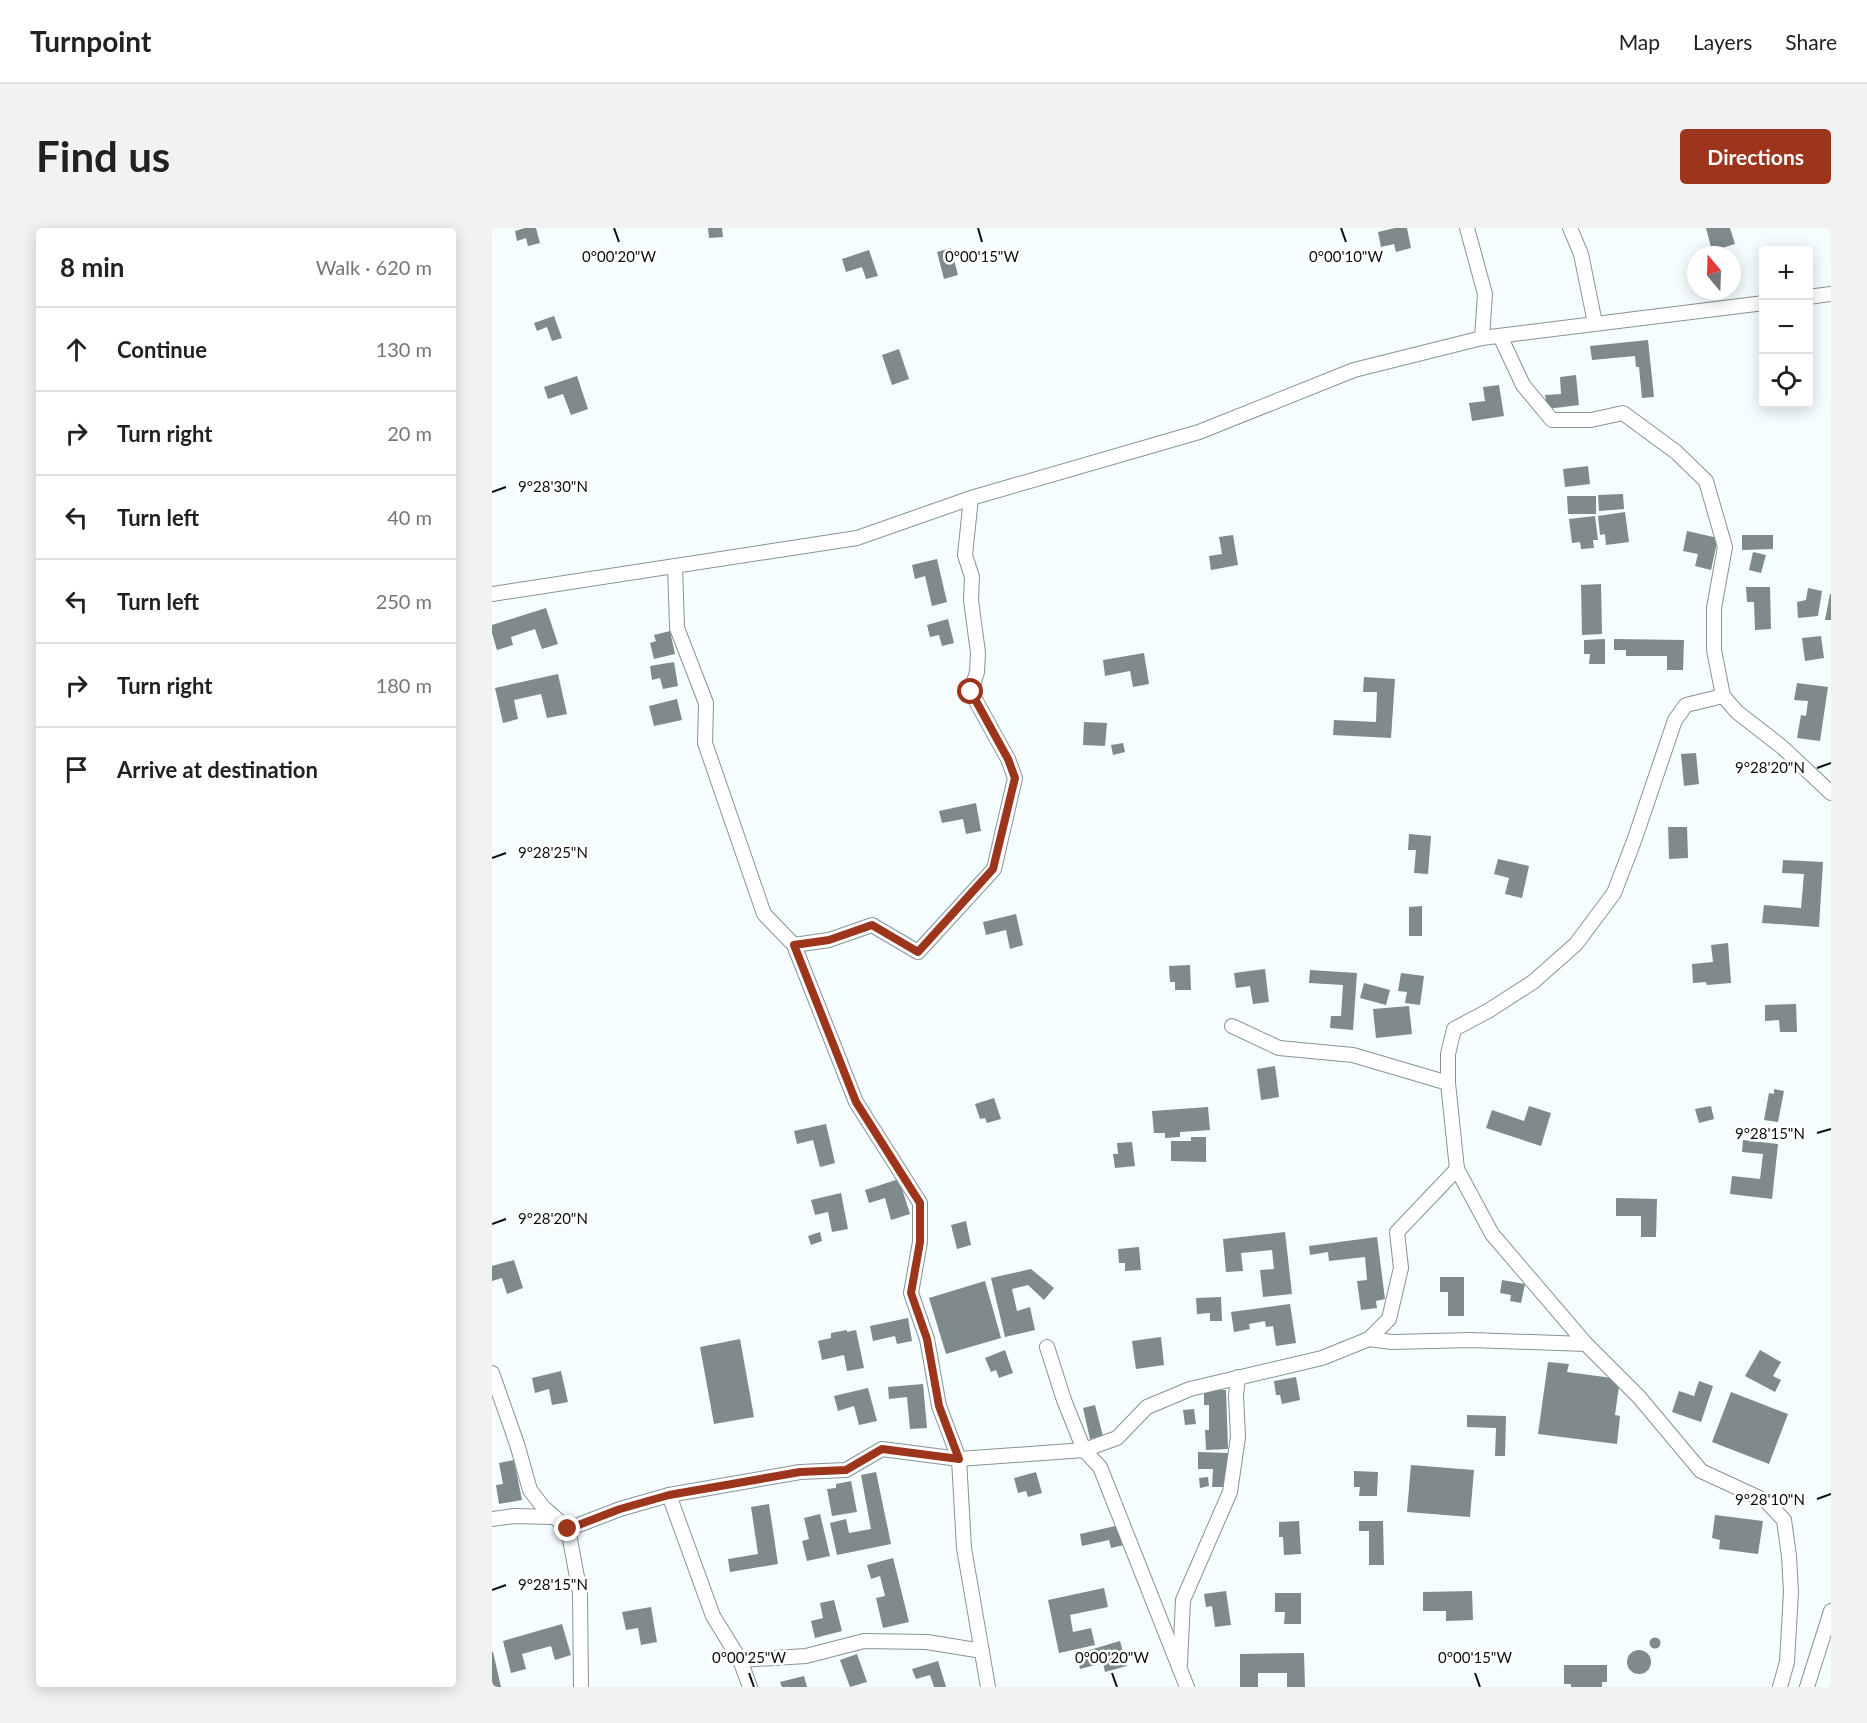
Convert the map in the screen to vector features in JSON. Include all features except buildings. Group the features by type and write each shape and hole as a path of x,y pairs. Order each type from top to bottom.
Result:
{"street":[{"path":"1467,228 1485,294 1482,338"},
{"path":"1570,228 1581,254 1595,323"},
{"path":"1813,296 1831,294"},
{"path":"492,594 857,538 971,498 1199,432 1354,370 1482,338 1759,304"},
{"path":"1500,336 1523,385 1552,420 1591,420 1623,414 1676,452 1706,481 1725,547 1714,608 1714,650 1723,696 1737,712 1782,747 1831,793"},
{"path":"794,945 829,940 872,925 918,952 993,869 1015,778 1008,759 971,692 977,672 978,653 970,600 972,578 965,555 971,498"},
{"path":"675,566 677,628 706,703 705,743 764,914 794,945 856,1102 920,1203 920,1242 911,1293 927,1339 939,1406 959,1459 964,1548 988,1687"},
{"path":"1723,696 1686,705 1675,720 1614,893 1576,944 1533,982 1488,1011 1454,1029 1448,1054 1448,1083 1457,1169 1492,1234 1586,1344 1639,1397 1701,1471 1766,1502 1784,1520 1791,1592 1787,1662 1780,1687"},
{"path":"1232,1026 1279,1048 1353,1055 1448,1083"},
{"path":"568,1529 620,1509 669,1495 800,1472 846,1470 882,1449 959,1459 1084,1450 1117,1438 1147,1407 1190,1389 1322,1358 1369,1339 1389,1319 1401,1268 1397,1232 1457,1169"},
{"path":"1369,1339 1392,1342 1471,1340 1586,1344"},
{"path":"1047,1347 1064,1400 1084,1450 1100,1467 1187,1687"},
{"path":"492,1373 517,1444 530,1490 553,1518 568,1529 580,1593 580,1687"},
{"path":"1180,1669 1183,1600 1230,1492 1238,1437 1236,1396 1238,1377"},
{"path":"669,1495 713,1616 740,1660 750,1687"},
{"path":"492,1519 514,1515 553,1518"},
{"path":"1807,1687 1831,1611"},
{"path":"740,1660 806,1656 864,1641 927,1642 982,1651"}],"route":[{"path":"568,1529 620,1509 669,1495 800,1472 846,1470 882,1449 959,1459 939,1406 927,1339 911,1293 920,1242 920,1203 856,1102 794,945 829,940 872,925 918,952 993,869 1015,778 1008,759 971,692"}]}
